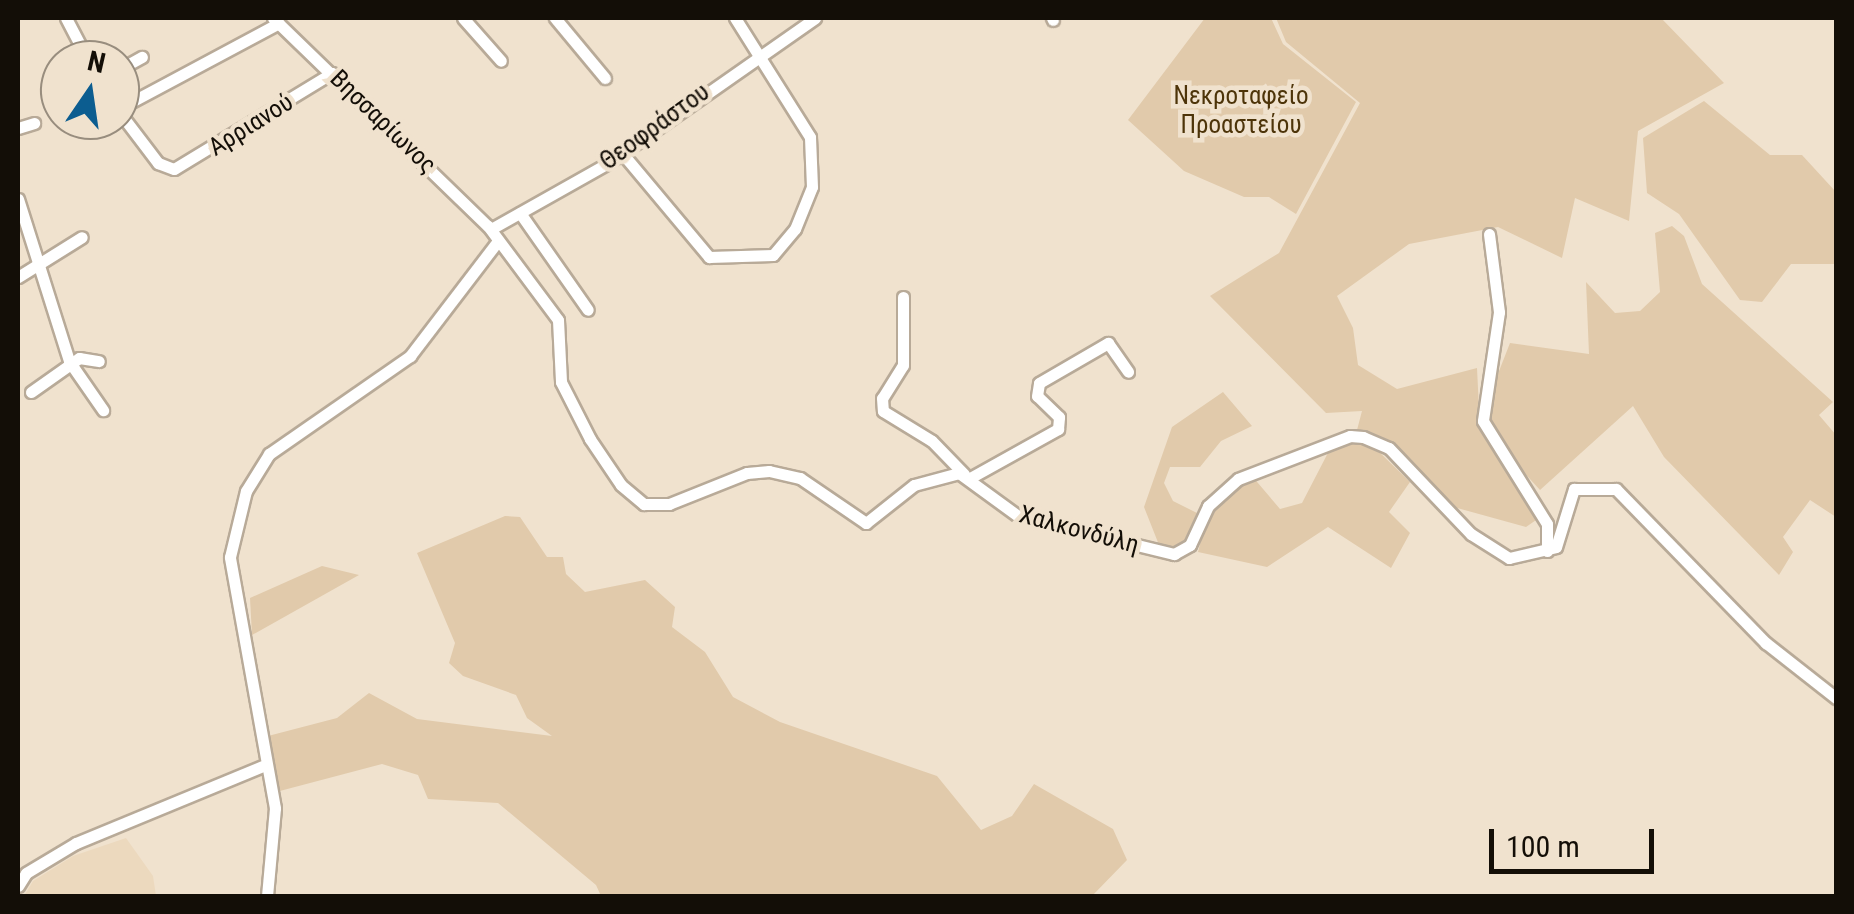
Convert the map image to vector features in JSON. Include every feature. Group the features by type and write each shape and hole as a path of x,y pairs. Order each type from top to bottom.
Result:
{"street":[{"path":"463,18 501,61"},
{"path":"555,18 605,78"},
{"path":"622,153 707,256 773,256 795,229 812,187 810,136 735,18"},
{"name":"Θεοφράστου","path":"494,235 520,213 622,153 759,52 815,18"},
{"path":"140,99 276,20"},
{"name":"Βησσαρίωνος","path":"276,20 494,235"},
{"name":"Αρριανού","path":"140,136 166,168 217,148 332,73"},
{"path":"18,128 34,123"},
{"path":"18,200 71,366 103,410"},
{"path":"520,213 588,310"},
{"path":"1490,234 1498,312 1483,421 1546,524 1547,551 1556,547 1574,489 1607,486 1628,497 1766,644 1836,698"},
{"path":"267,896 275,814 263,766 259,699 230,557 252,476 269,454 410,356 494,235 558,320 564,389 610,472 638,500 663,505 769,471 800,478 870,522 914,484 967,476 1058,430 1059,417 1037,396 1039,383 1108,342 1128,372"},
{"path":"18,277 82,237"},
{"path":"904,297 903,365 882,398 882,411 932,441 967,476"},
{"path":"30,392 79,358 100,361"},
{"name":"Χαλκονδύλη","path":"967,476 1018,516 1174,554 1190,546 1208,506 1238,479 1350,436 1363,437 1389,448 1496,552 1521,559 1547,551"},
{"path":"18,886 26,872 76,843 263,766"}],"shaded area":[{"path":"126,838 153,876 156,896 24,896 33,881 73,856"}],"green space":[{"name":"Νεκροταφείο Προαστείου","path":"1205,18 1271,18 1283,44 1356,102 1296,214 1269,197 1244,197 1184,171 1128,120"},
{"path":"1276,18 1661,18 1724,83 1638,131 1629,221 1575,198 1562,258 1498,227 1409,244 1337,296 1353,328 1358,365 1397,389 1477,368 1480,429 1519,476 1539,518 1526,527 1450,506 1386,440 1357,430 1362,411 1326,413 1210,296 1279,253 1360,103 1286,42"},
{"path":"1704,101 1770,155 1802,155 1836,192 1836,264 1791,264 1762,302 1740,300 1679,214 1647,193 1643,138"},
{"path":"1672,226 1684,236 1702,284 1833,402 1819,415 1836,435 1836,517 1810,500 1783,537 1793,552 1779,575 1664,457 1633,406 1540,490 1498,444 1485,407 1510,343 1589,354 1586,282 1615,313 1640,311 1660,292 1655,233"},
{"path":"1223,392 1252,426 1221,441 1200,467 1170,467 1164,483 1173,501 1197,513 1182,546 1161,550 1144,507 1172,427"},
{"path":"1343,442 1371,444 1410,482 1389,512 1410,533 1391,568 1328,527 1267,567 1198,552 1207,516 1225,495 1252,476 1280,509 1302,503 1331,447"},
{"path":"505,516 520,517 547,557 563,557 566,574 585,592 645,580 675,607 672,627 705,652 733,697 780,722 937,776 981,830 1012,816 1034,784 1113,829 1127,860 1092,896 601,896 596,885 498,803 428,799 418,775 382,764 276,792 268,736 337,718 369,693 417,719 552,736 527,718 516,695 463,676 449,663 455,643 417,553"},
{"path":"322,566 359,575 252,635 250,598"}]}
